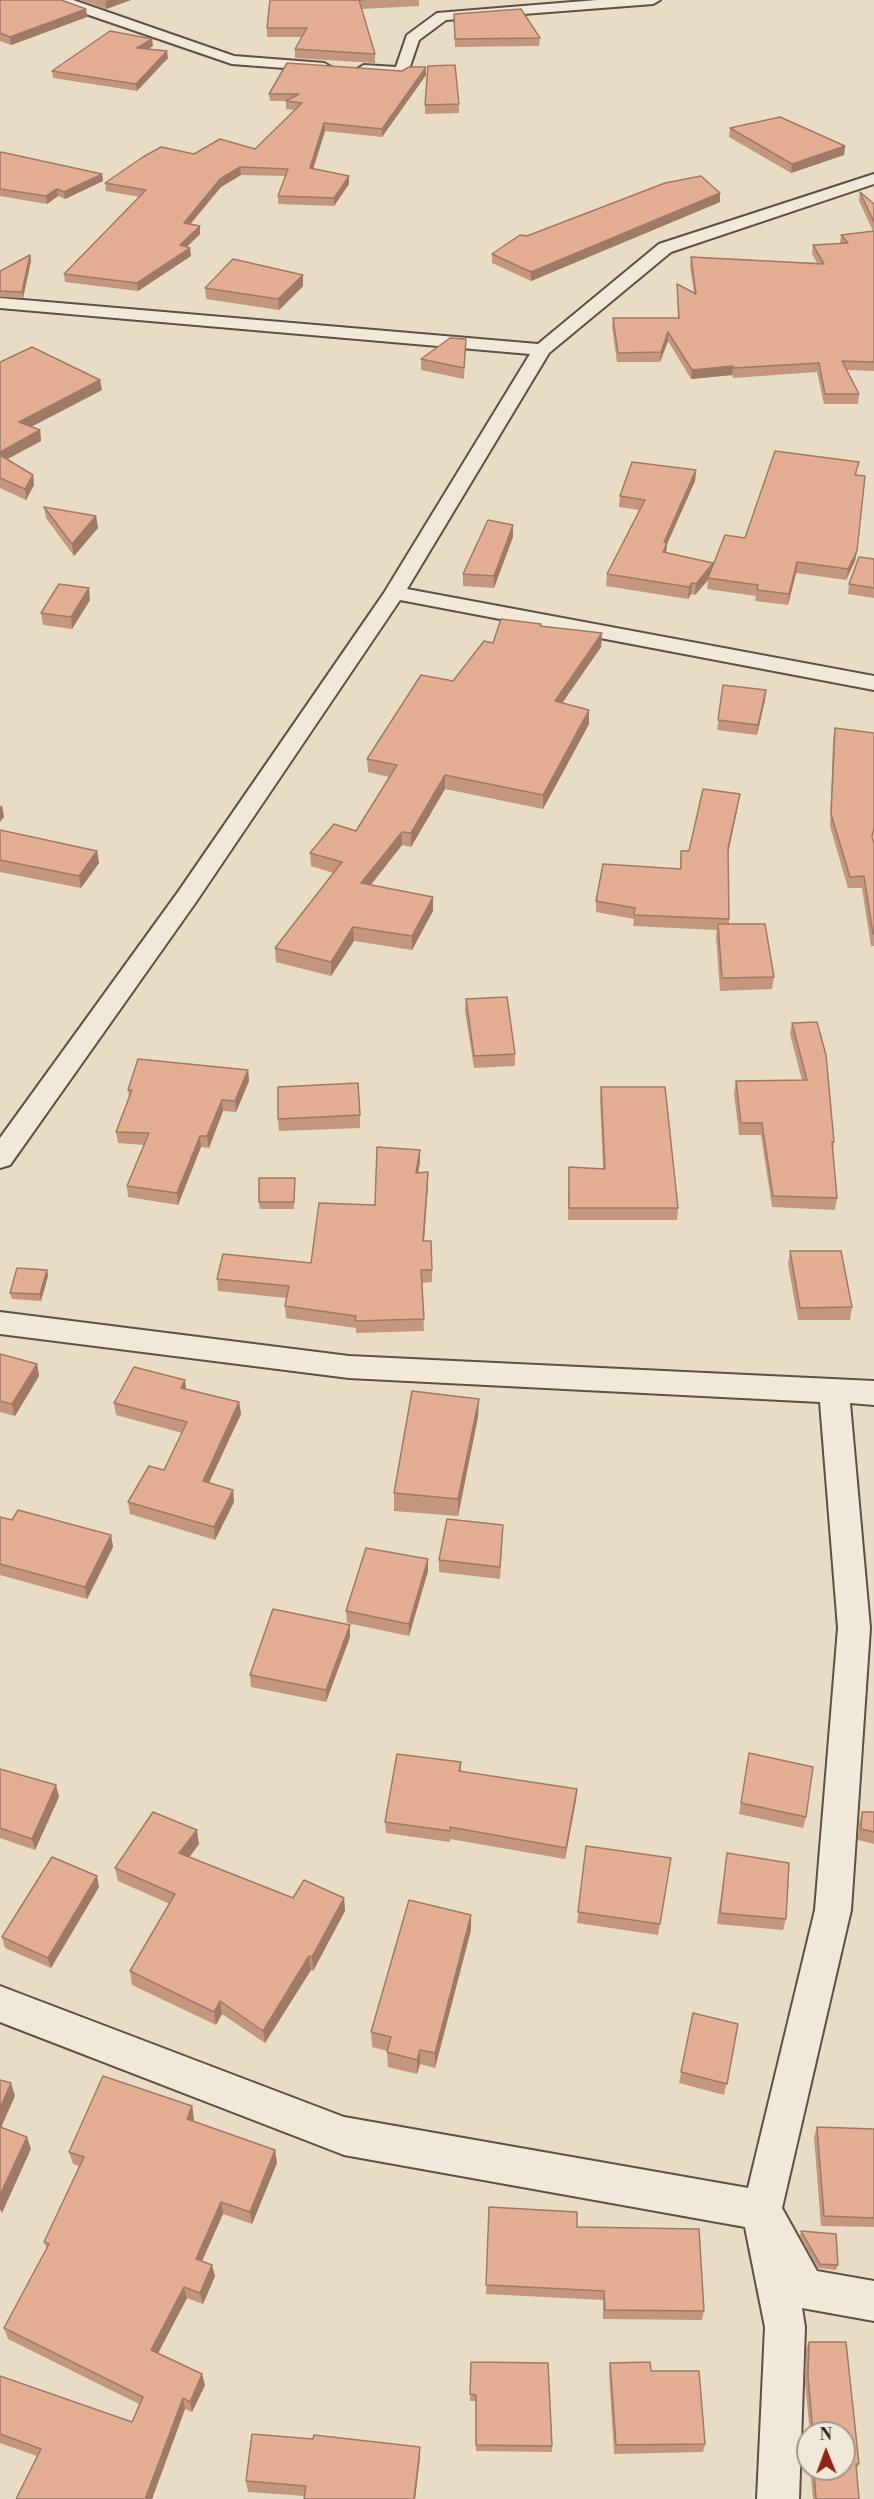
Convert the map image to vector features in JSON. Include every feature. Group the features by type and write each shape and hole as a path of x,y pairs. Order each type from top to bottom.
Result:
{"street":[{"path":"59,0 232,60 402,72 412,38 441,16 653,0"},
{"path":"0,1158 187,897 394,593 542,350 664,248 874,179"},
{"path":"0,303 542,350"},
{"path":"394,593 874,683"},
{"path":"0,1323 349,1367 874,1394"},
{"path":"778,2499 785,2327 762,2211 833,1910 854,1628 834,1393"},
{"path":"0,2004 344,2136 762,2211"},
{"path":"762,2211 805,2289 874,2301"}],"building":[{"path":"0,0 61,0 86,9 10,37 0,33"},
{"path":"270,0 359,0 375,54 295,49 307,28 267,28"},
{"path":"521,9 540,38 455,39 454,14"},
{"path":"110,31 152,39 137,48 167,51 136,84 52,71"},
{"path":"287,63 402,71 409,67 426,67 382,129 324,123 310,168 349,176 334,198 278,196 288,169 240,167 220,179 184,223 200,226 180,245 190,248 137,283 64,274 146,190 105,183 143,157 161,147 194,154 220,139 255,149 302,103 286,101 299,94 269,94"},
{"path":"455,65 459,104 425,105 428,66"},
{"path":"780,117 845,146 792,164 730,128"},
{"path":"1,152 102,174 64,192 57,189 46,196 0,189"},
{"path":"701,176 720,193 531,272 492,254 520,235 527,236 665,183"},
{"path":"860,192 874,204 874,222"},
{"path":"874,231 874,362 842,361 859,394 825,394 819,363 692,370 668,332 661,352 618,353 613,318 679,318 677,284 696,294 691,257 824,264 813,245 848,243 841,235"},
{"path":"30,255 22,292 0,291 0,271"},
{"path":"233,259 303,275 278,299 205,288"},
{"path":"450,338 466,339 464,368 421,359"},
{"path":"32,347 100,380 19,422 40,430 0,452 0,362"},
{"path":"775,451 859,462 855,475 865,476 857,551 848,569 797,562 789,594 757,590 758,585 708,578 725,535 745,538"},
{"path":"0,455 33,475 25,489 0,478"},
{"path":"632,462 696,470 664,542 667,543 663,552 713,563 696,584 692,583 689,587 607,574 645,500 620,496"},
{"path":"44,507 96,516 72,544"},
{"path":"488,520 513,525 494,576 463,574"},
{"path":"859,557 874,559 874,588 849,584"},
{"path":"59,584 89,588 71,617 41,613"},
{"path":"501,619 602,633 555,701 589,710 543,795 445,775 411,833 402,832 361,883 433,897 412,936 353,927 331,962 275,948 342,862 310,853 334,824 356,831 397,765 367,759 421,675 453,681 484,641 493,643"},
{"path":"723,685 766,690 758,725 718,720"},
{"path":"835,728 874,733 874,828 872,837 874,844 874,934 864,876 850,877 831,814"},
{"path":"703,789 740,794 728,848 729,919 634,915 635,908 596,901 603,864 681,869 681,851 689,851"},
{"path":"0,830 97,851 79,876 0,860"},
{"path":"718,924 765,924 774,977 722,978"},
{"path":"507,997 515,1054 474,1056 466,999"},
{"path":"817,1022 826,1055 837,1198 773,1196 762,1123 741,1123 736,1081 807,1080 792,1023"},
{"path":"138,1059 248,1070 235,1101 222,1100 207,1136 200,1136 177,1193 127,1186 149,1133 116,1132 132,1090 128,1090"},
{"path":"358,1083 360,1115 278,1119 278,1087"},
{"path":"601,1087 665,1087 678,1208 569,1208 569,1167 605,1169"},
{"path":"377,1147 420,1150 416,1173 428,1172 423,1241 431,1241 432,1270 421,1270 424,1319 355,1321 356,1316 285,1306 289,1286 217,1279 223,1254 311,1263 319,1203 375,1205"},
{"path":"259,1178 295,1178 294,1202 259,1202"},
{"path":"790,1251 841,1251 852,1307 800,1308"},
{"path":"17,1268 47,1270 40,1294 10,1293"},
{"path":"0,1354 37,1364 12,1404 0,1401"},
{"path":"134,1367 185,1380 181,1388 239,1402 203,1481 233,1490 214,1527 128,1502 149,1466 164,1470 187,1422 114,1403"},
{"path":"412,1391 479,1399 458,1499 394,1493"},
{"path":"18,1510 111,1535 85,1587 0,1564 0,1517 12,1520"},
{"path":"447,1519 503,1525 500,1567 439,1560"},
{"path":"366,1548 428,1559 409,1624 346,1611"},
{"path":"273,1609 350,1625 326,1690 250,1675"},
{"path":"749,1753 813,1767 806,1817 741,1803"},
{"path":"397,1754 461,1762 459,1771 577,1789 566,1848 450,1827 450,1831 385,1822"},
{"path":"0,1769 56,1785 32,1839 0,1828"},
{"path":"153,1812 197,1830 179,1853 293,1898 304,1880 344,1898 312,1957 309,1956 263,2031 220,2001 214,2012 130,1971 175,1894 115,1868"},
{"path":"862,1812 874,1812 874,1832 861,1829"},
{"path":"586,1846 671,1858 660,1924 578,1912"},
{"path":"727,1853 789,1863 786,1919 720,1913"},
{"path":"52,1857 97,1876 48,1958 2,1937"},
{"path":"409,1900 471,1915 435,2053 420,2050 417,2060 387,2052 391,2037 371,2032"},
{"path":"693,2013 738,2024 727,2084 681,2072"},
{"path":"103,2076 192,2106 187,2119 275,2150 250,2212 221,2202 196,2259 212,2265 200,2293 184,2287 151,2350 202,2374 190,2402 183,2398 145,2499 16,2499 41,2449 0,2434 0,2376 132,2422 143,2397 4,2328 49,2244 44,2242 84,2157 69,2152"},
{"path":"0,2080 11,2083 0,2108"},
{"path":"0,2127 27,2137 0,2195"},
{"path":"817,2127 874,2129 874,2218 824,2216"},
{"path":"489,2207 577,2212 577,2227 699,2229 704,2311 605,2310 604,2291 486,2285"},
{"path":"801,2231 836,2234 838,2265 820,2264"},
{"path":"809,2342 846,2342 854,2421 812,2421 808,2376"},
{"path":"471,2362 548,2363 552,2446 476,2445 476,2395 470,2394"},
{"path":"650,2362 651,2371 699,2371 705,2444 616,2445 610,2363"},
{"path":"252,2434 313,2439 314,2435 420,2447 414,2499 304,2499 306,2486 246,2481"},
{"path":"856,2436 859,2464 856,2464"},
{"path":"856,2464 859,2499 816,2499 815,2481 856,2481"}]}
